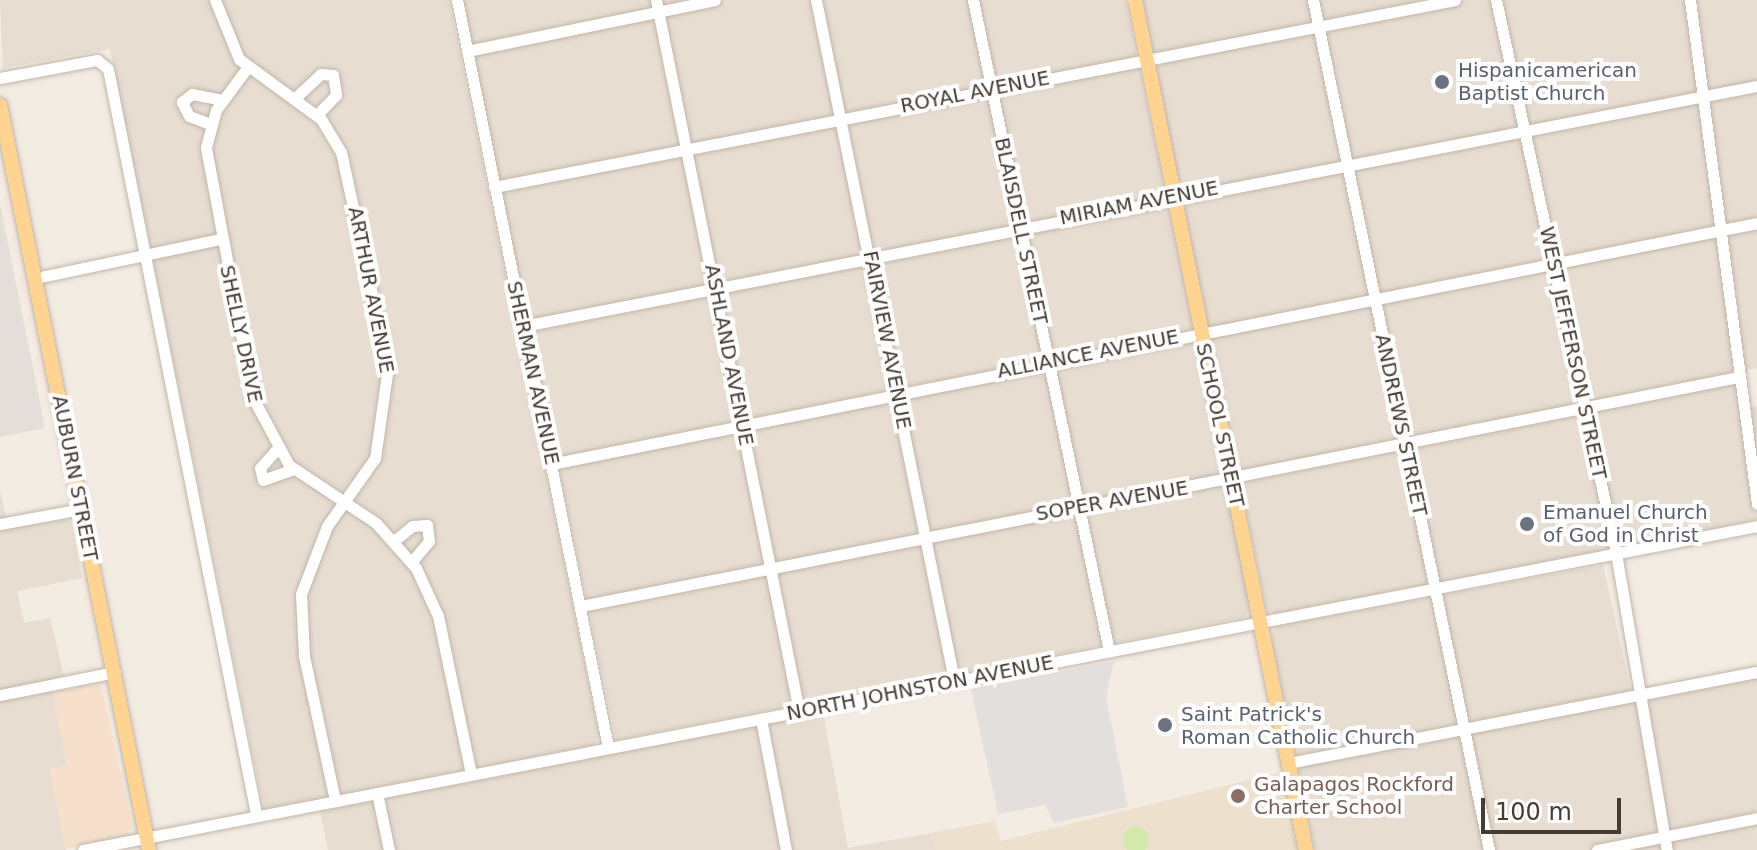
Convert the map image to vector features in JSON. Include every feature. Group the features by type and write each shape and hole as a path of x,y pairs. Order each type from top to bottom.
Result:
{"main road":[{"name":"SCHOOL STREET","path":"1135,0 1306,850"},
{"name":"AUBURN STREET","path":"0,105 148,844"}],"street":[{"name":"ARTHUR AVENUE","path":"215,0 227,39 247,68 317,115 346,166 389,386 375,458 342,503 311,559 300,611 335,801"},
{"name":"SHERMAN AVENUE","path":"457,0 608,747"},
{"path":"467,51 657,6 715,0"},
{"name":"FAIRVIEW AVENUE","path":"816,0 871,256 954,680"},
{"name":"BLAISDELL STREET","path":"973,0 1109,651"},
{"name":"ANDREWS STREET","path":"1313,0 1489,850"},
{"name":"ROYAL AVENUE","path":"494,187 1455,0"},
{"name":"WEST JEFFERSON STREET","path":"1496,0 1616,553 1643,691 1667,850"},
{"path":"1690,0 1700,97 1757,504"},
{"name":"ASHLAND AVENUE","path":"657,6 689,147 799,711"},
{"path":"0,78 90,60 105,64 256,814"},
{"name":"SHELLY DRIVE","path":"247,68 222,100 210,124 206,160 253,398 277,449 294,469 395,540 412,561 438,616 471,774"},
{"path":"295,98 321,74 333,75 336,95 317,115"},
{"name":"MIRIAM AVENUE","path":"523,326 714,284 1757,86"},
{"path":"210,124 189,116 182,102 192,94 222,100"},
{"name":"ALLIANCE AVENUE","path":"551,464 897,391 1376,300 1757,223"},
{"path":"36,278 220,239"},
{"name":"SOPER AVENUE","path":"581,606 926,535 1405,447 1739,377"},
{"path":"277,449 262,463 261,478 272,483 294,469"},
{"path":"0,524 81,509"},
{"path":"395,540 412,526 427,525 429,541 412,561"},
{"name":"NORTH JOHNSTON AVENUE","path":"86,850 148,844 256,814 1757,526"},
{"path":"0,695 115,672"},
{"path":"1288,763 1464,731 1643,691 1757,672"},
{"path":"761,719 786,850"},
{"path":"377,793 389,850"},
{"path":"1597,850 1757,818"}],"shaded area":[{"path":"0,0 449,0 599,736 594,745 264,809 110,49 3,68"},
{"path":"462,0 1125,0 1250,602 1246,617 616,740"},
{"path":"1140,0 1757,0 1757,368 1744,371 1750,408 1757,406 1757,520 1275,614 1267,609"},
{"path":"0,204 45,428 0,437"},
{"path":"0,490 8,528 71,519 82,578 17,591 24,623 50,618 64,676 50,680 67,766 50,770 66,850 0,850"},
{"path":"1603,565 1633,701 1757,678 1757,850 1315,850 1271,637 1276,626"},
{"path":"1114,661 1106,697 1128,807 1054,823 1045,805 998,814 971,689"},
{"path":"101,684 133,827 123,838 66,849 50,769 67,765 52,692"},
{"path":"823,713 848,848 931,833 935,850 328,850 320,811"},
{"name":"Galapagos Rockford Charter School","path":"1282,772 1297,850 935,850 931,833 995,821 1001,841"}],"green space":[{"path":"1136,827 1145,831 1149,840 1145,849 1136,853 1127,849 1123,840 1127,831"}],"place":[{"name":"Hispanicamerican Baptist Church","path":"1442,82"},
{"name":"Emanuel Church of God in Christ","path":"1527,524"},
{"name":"Saint Patrick's Roman Catholic Church","path":"1165,725"},
{"name":"Galapagos Rockford Charter School","path":"1238,796"}]}
